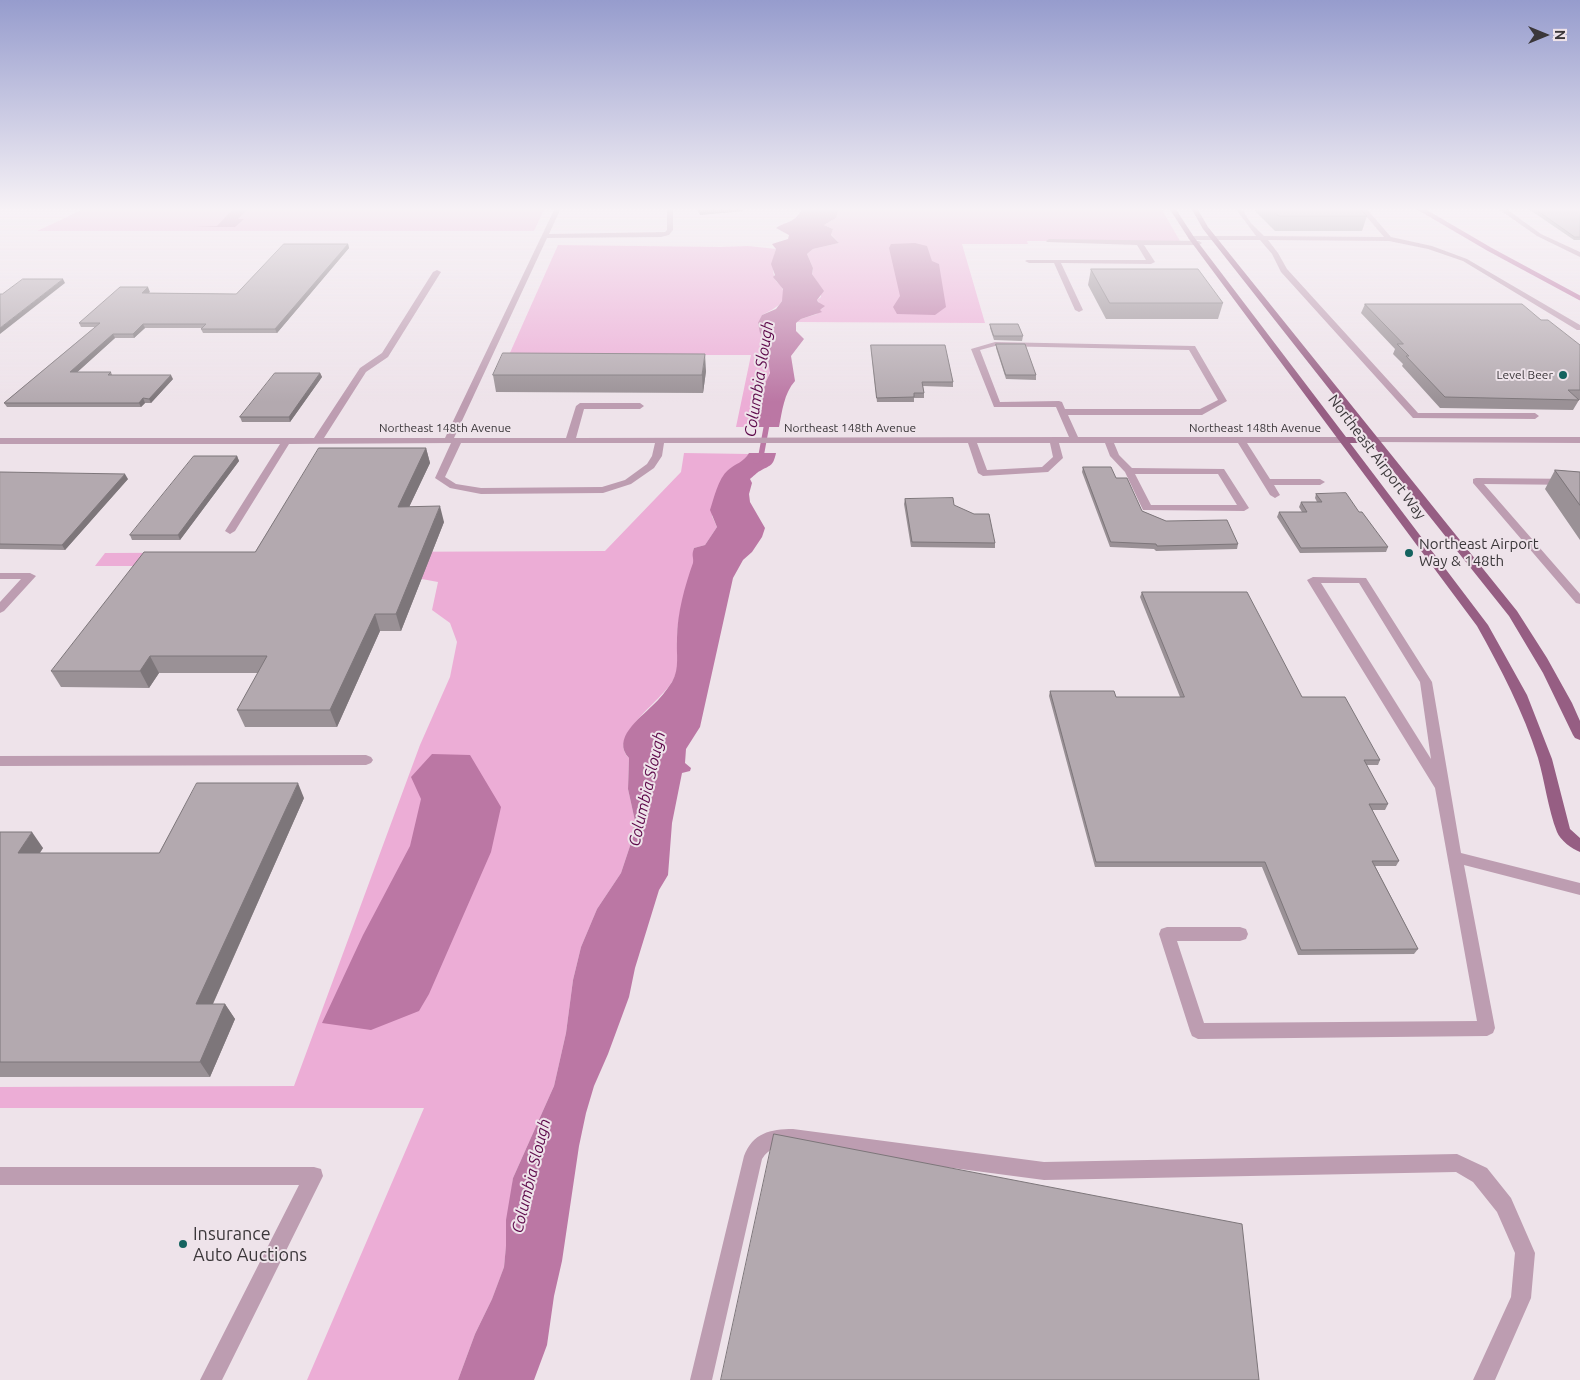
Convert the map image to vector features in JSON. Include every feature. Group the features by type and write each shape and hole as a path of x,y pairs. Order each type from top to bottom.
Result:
{"main road":[{"name":"Northeast Airport Way","path":"1217,272 1464,598 1502,658 1521,695 1534,727 1545,759 1564,832 1580,846"},
{"name":"Northeast Airport Way","path":"1240,272 1513,614 1555,682 1580,735"},
{"name":"Northeast 148th Avenue","path":"1344,440 1374,440"}],"street":[{"path":"316,441 363,370 384,356 438,272"},
{"path":"528,272 452,441 440,478 453,486 481,491 604,490 628,482 651,466 658,456 660,441"},
{"path":"1061,272 1079,310"},
{"path":"1286,272 1416,416 1535,416"},
{"path":"1486,272 1580,328"},
{"path":"1062,412 1202,412 1223,401 1192,348 995,344 976,349 997,405 1059,404 1062,412 1075,440"},
{"path":"570,441 580,406 640,406"},
{"path":"972,441 983,473 1045,470 1058,458 1054,440"},
{"path":"1108,440 1115,456 1129,471 1147,508 1244,508 1221,471 1129,471"},
{"path":"1241,440 1275,495"},
{"name":"Northeast 148th Avenue","path":"0,441 1344,440"},
{"name":"Northeast 148th Avenue","path":"1374,440 1580,440"},
{"path":"230,531 286,441"},
{"path":"1267,482 1320,482"},
{"path":"1580,482 1476,482 1580,601"},
{"path":"0,576 30,576 0,609"},
{"path":"1240,934 1166,934 1198,1031 1486,1028 1442,788 1426,682 1362,580 1313,580 1442,788"},
{"path":"0,761 366,760"},
{"path":"1455,857 1580,889"},
{"path":"701,1380 753,1156 759,1144 770,1138 793,1138 1044,1171 1457,1163 1480,1174 1504,1206 1525,1252 1521,1298 1484,1380"},
{"path":"0,1176 314,1176 211,1380"}],"shaded area":[{"path":"546,272 773,272 783,292 784,297 779,305 762,315 760,333 764,338 763,355 770,367 767,381 755,407 754,427 736,427 751,355 509,355"},
{"path":"812,272 970,272 985,323 797,322 817,314 823,308 817,300 821,297 821,288"},
{"path":"684,453 749,454 740,464 728,470 712,516 717,527 705,545 694,548 694,563 677,628 678,657 675,676 661,696 640,717 625,738 624,749 629,758 628,789 635,821 630,846 621,873 597,909 581,947 573,980 566,1033 554,1086 513,1178 504,1267 492,1299 475,1334 458,1380 307,1380 424,1108 0,1108 0,1087 294,1086 420,745 450,677 457,642 450,623 432,610 438,582 352,566 95,566 105,553 605,551 681,472"}],"water":[{"path":"774,272 812,272 824,291 817,300 825,306 820,310 822,312 801,319 796,323 796,331 804,339 791,356 795,381 786,397 779,427 754,427 755,405 770,373 768,359 762,351 764,338 760,333 758,323 762,315 776,309 782,301 783,289 773,277 775,275"},
{"path":"895,272 940,272 946,307 935,315 897,314 893,307 900,296"},
{"path":"749,453 776,453 771,465 750,479 752,483 749,494 750,502 765,528 762,537 752,552 743,560 733,578 700,727 686,749 685,763 691,768 690,771 682,773 672,823 668,875 659,890 635,968 629,997 594,1086 586,1113 547,1345 534,1380 458,1380 475,1334 492,1299 504,1267 506,1220 513,1178 554,1086 566,1033 573,980 581,947 597,909 621,873 630,846 635,821 628,789 629,758 624,751 625,736 629,729 663,695 672,682 677,666 678,619 684,590 693,563 694,548 705,545 717,527 710,510 722,478 728,470 742,461"},
{"path":"432,754 470,755 501,807 491,852 429,994 419,1011 371,1030 322,1023 363,935 410,846 421,799 411,777"}],"building":[{"path":"257,272 324,272 275,329 201,329 206,324 143,324 133,334 113,334 70,372 111,372 108,375 171,375 149,399 143,398 139,403 4,403 100,323 79,323 120,287 148,287 142,293 236,294"},
{"path":"1093,272 1200,272 1223,303 1110,303"},
{"path":"23,279 63,279 0,328 0,294"},
{"path":"1365,304 1522,304 1541,320 1548,320 1580,345 1580,390 1568,390 1579,400 1445,397 1406,356 1409,356 1397,344 1403,344"},
{"path":"990,324 1018,324 1023,336 994,336"},
{"path":"996,344 1025,344 1036,375 1006,375"},
{"path":"871,345 945,345 953,382 922,382 924,393 914,393 914,397 877,398"},
{"path":"503,353 705,354 702,375 493,375"},
{"path":"275,373 320,373 289,417 240,417"},
{"path":"319,448 426,448 398,507 440,506 396,614 375,614 330,710 237,710 267,656 150,656 140,671 51,671 144,552 255,552"},
{"path":"194,456 237,456 178,535 130,535"},
{"path":"1083,467 1111,467 1116,478 1127,478 1142,511 1166,521 1227,520 1238,544 1157,546 1156,544 1111,542"},
{"path":"1555,470 1580,472 1580,505"},
{"path":"0,472 125,474 62,545 0,544"},
{"path":"1346,493 1388,547 1301,548 1279,512 1307,512 1301,502 1322,502 1316,494"},
{"path":"953,498 954,505 974,514 989,514 995,543 912,542 905,499"},
{"path":"1142,592 1247,592 1302,697 1345,697 1380,760 1364,760 1388,804 1369,804 1399,861 1372,861 1418,949 1301,950 1265,862 1096,862 1050,691 1114,691 1116,697 1184,697"},
{"path":"197,783 298,783 196,1004 225,1004 200,1062 0,1062 0,832 32,832 18,853 159,853"},
{"path":"774,1134 1242,1224 1259,1380 721,1380"}],"waterway":[{"name":"Columbia Slough","path":"1532,272 1580,298"},
{"name":"Columbia Slough","path":"756,461 761,456 768,418"}],"place":[{"name":"Level Beer","path":"1563,375"},
{"name":"Northeast Airport Way & 148th","path":"1409,553"},
{"name":"Insurance Auto Auctions","path":"183,1244"}]}
